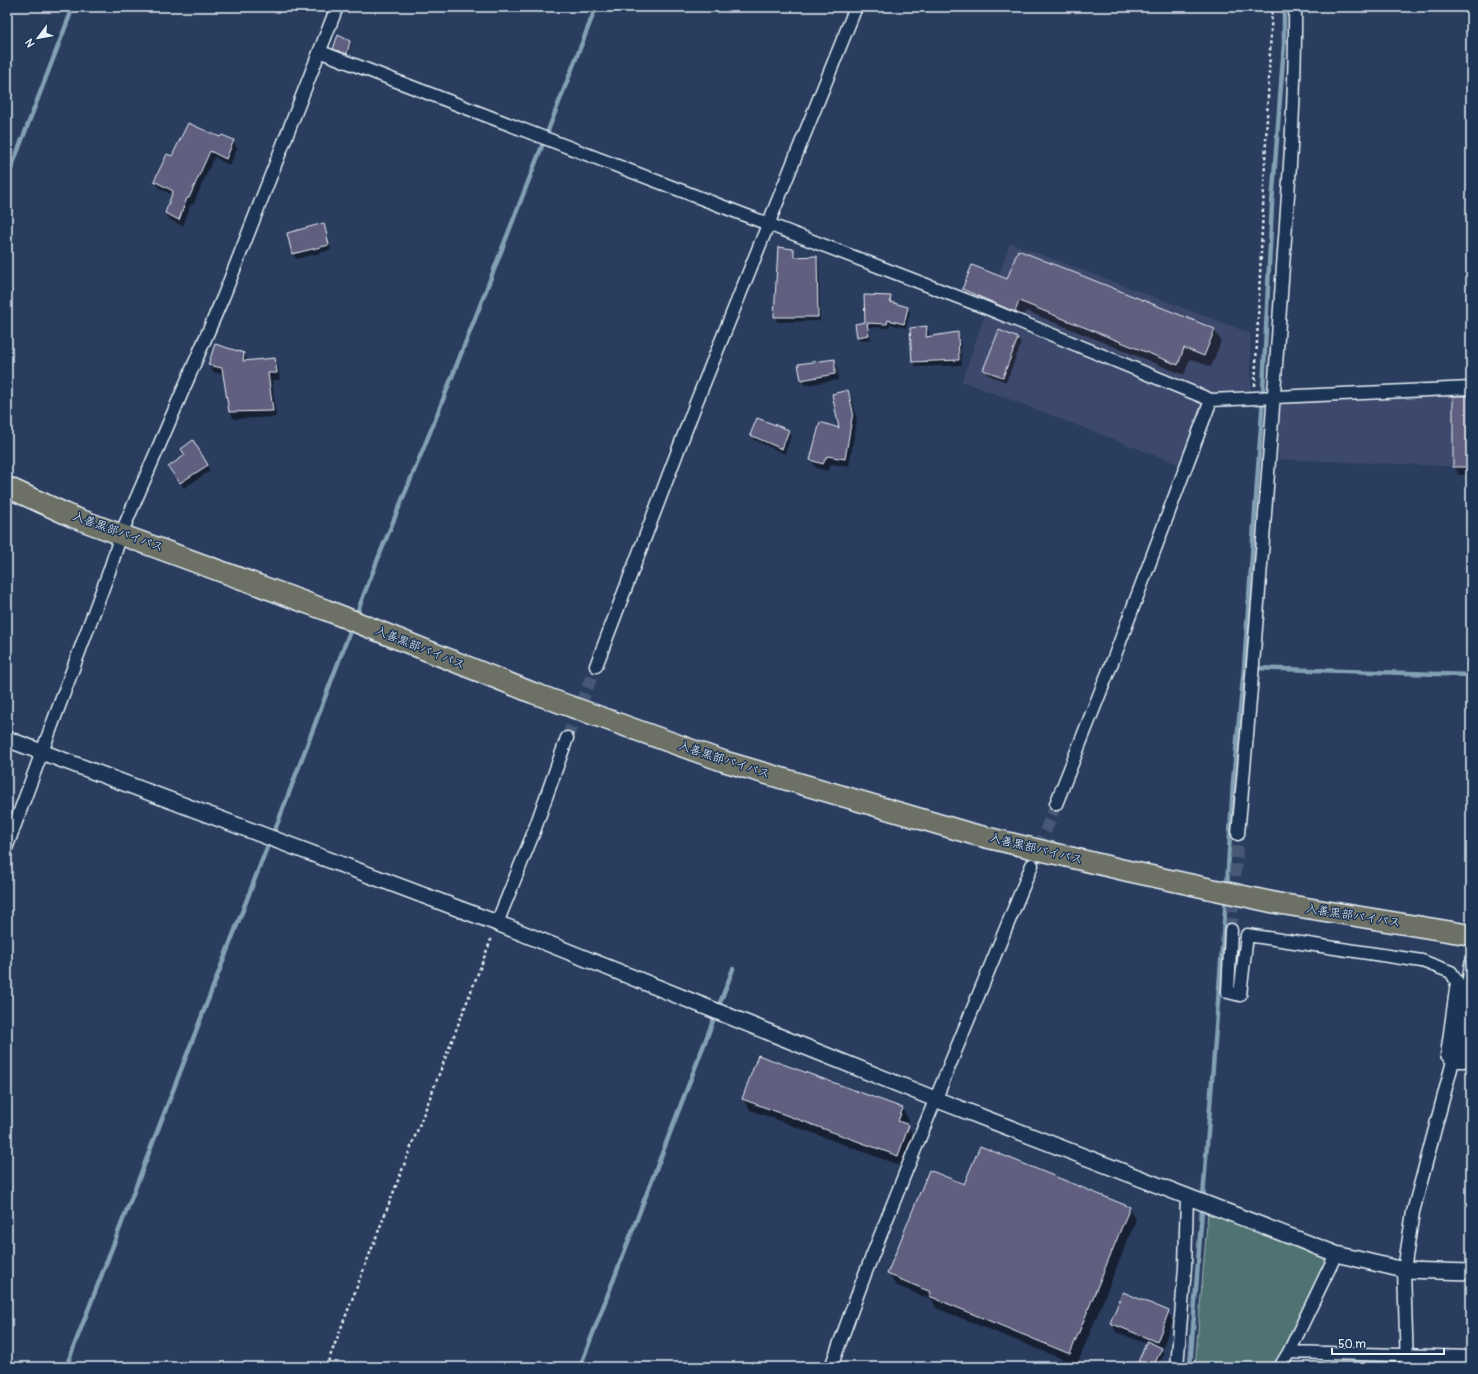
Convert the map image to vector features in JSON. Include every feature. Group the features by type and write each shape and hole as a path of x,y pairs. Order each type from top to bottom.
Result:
{"highway":[{"name":"入善黒部バイパス","path":"7,487 73,517 326,610 533,693 723,761 972,834 1120,870 1276,903 1471,935"}],"street":[{"path":"7,846 108,576 121,534 224,295 321,52 337,7"},
{"path":"596,666 696,403 767,224 856,7"},
{"path":"1238,834 1253,673 1274,397 1292,109 1295,7"},
{"path":"321,52 989,310 1211,400 1471,388"},
{"path":"1056,804 1116,655 1211,400"},
{"path":"498,923 533,834 567,738"},
{"path":"7,739 498,923 935,1098 1336,1254 1404,1270 1471,1272"},
{"path":"831,1367 865,1274 935,1098 970,1019 1032,865"},
{"path":"1231,930 1228,992 1240,995 1247,935 1422,961 1450,972 1457,982 1447,1055 1453,1061 1464,1061 1471,1038"},
{"path":"1407,1362 1404,1270 1413,1212 1462,1027 1471,964"},
{"path":"1177,1367 1185,1267 1187,1196"},
{"path":"1280,1367 1289,1352 1336,1254"},
{"path":"1289,1352 1407,1362 1471,1357"}],"path":[{"path":"1254,398 1272,7"},
{"path":"326,1367 498,923"}],"shaded area":[{"path":"1010,243 1250,333 1251,390 1209,393 1178,464 962,381"},
{"path":"1471,393 1471,467 1278,459 1279,402"}],"green space":[{"path":"1208,1212 1327,1259 1274,1367 1195,1367"}],"building":[{"path":"338,35 350,41 347,54 333,49"},
{"path":"188,123 220,137 222,135 234,140 226,159 210,151 189,198 187,198 179,220 165,213 173,191 154,181 167,154 172,156"},
{"path":"324,223 329,245 292,254 287,233"},
{"path":"778,247 794,249 794,257 817,256 818,317 774,317"},
{"path":"1018,250 1215,329 1204,356 1184,348 1178,365 1019,301 1015,312 962,289 972,265 1007,279"},
{"path":"864,295 891,296 890,302 908,307 904,324 888,320 887,324 867,323 869,335 857,337 855,324 865,322"},
{"path":"927,326 926,337 958,332 959,360 912,362 910,328"},
{"path":"999,330 1018,338 1003,377 983,370"},
{"path":"215,344 244,353 243,361 275,358 277,373 268,373 273,411 229,412 222,368 208,365"},
{"path":"835,359 835,374 801,380 798,364"},
{"path":"848,390 853,412 845,459 827,456 823,464 810,460 820,422 839,428 832,394"},
{"path":"1453,396 1471,396 1471,467 1453,467"},
{"path":"757,418 789,430 782,449 750,435"},
{"path":"193,440 208,465 180,483 168,467 185,455 181,449"},
{"path":"758,1055 903,1108 898,1121 909,1125 898,1156 742,1099"},
{"path":"980,1146 1130,1207 1070,1354 929,1296 931,1292 887,1274 929,1170 964,1184"},
{"path":"1123,1292 1169,1311 1157,1342 1110,1323"},
{"path":"1147,1341 1162,1348 1153,1367 1138,1362"}],"waterway":[{"path":"7,179 73,7"},
{"path":"355,618 383,545 454,373 596,7"},
{"path":"1227,887 1233,782 1244,668 1262,412 1272,204 1284,45 1284,7"},
{"path":"66,1367 278,822 352,626"},
{"path":"1253,668 1471,675"},
{"path":"1190,1367 1226,897"},
{"path":"580,1367 733,969"}],"tunnel":[{"path":"567,738 596,666"},
{"path":"1032,865 1056,804"},
{"path":"1231,930 1238,834"}]}
